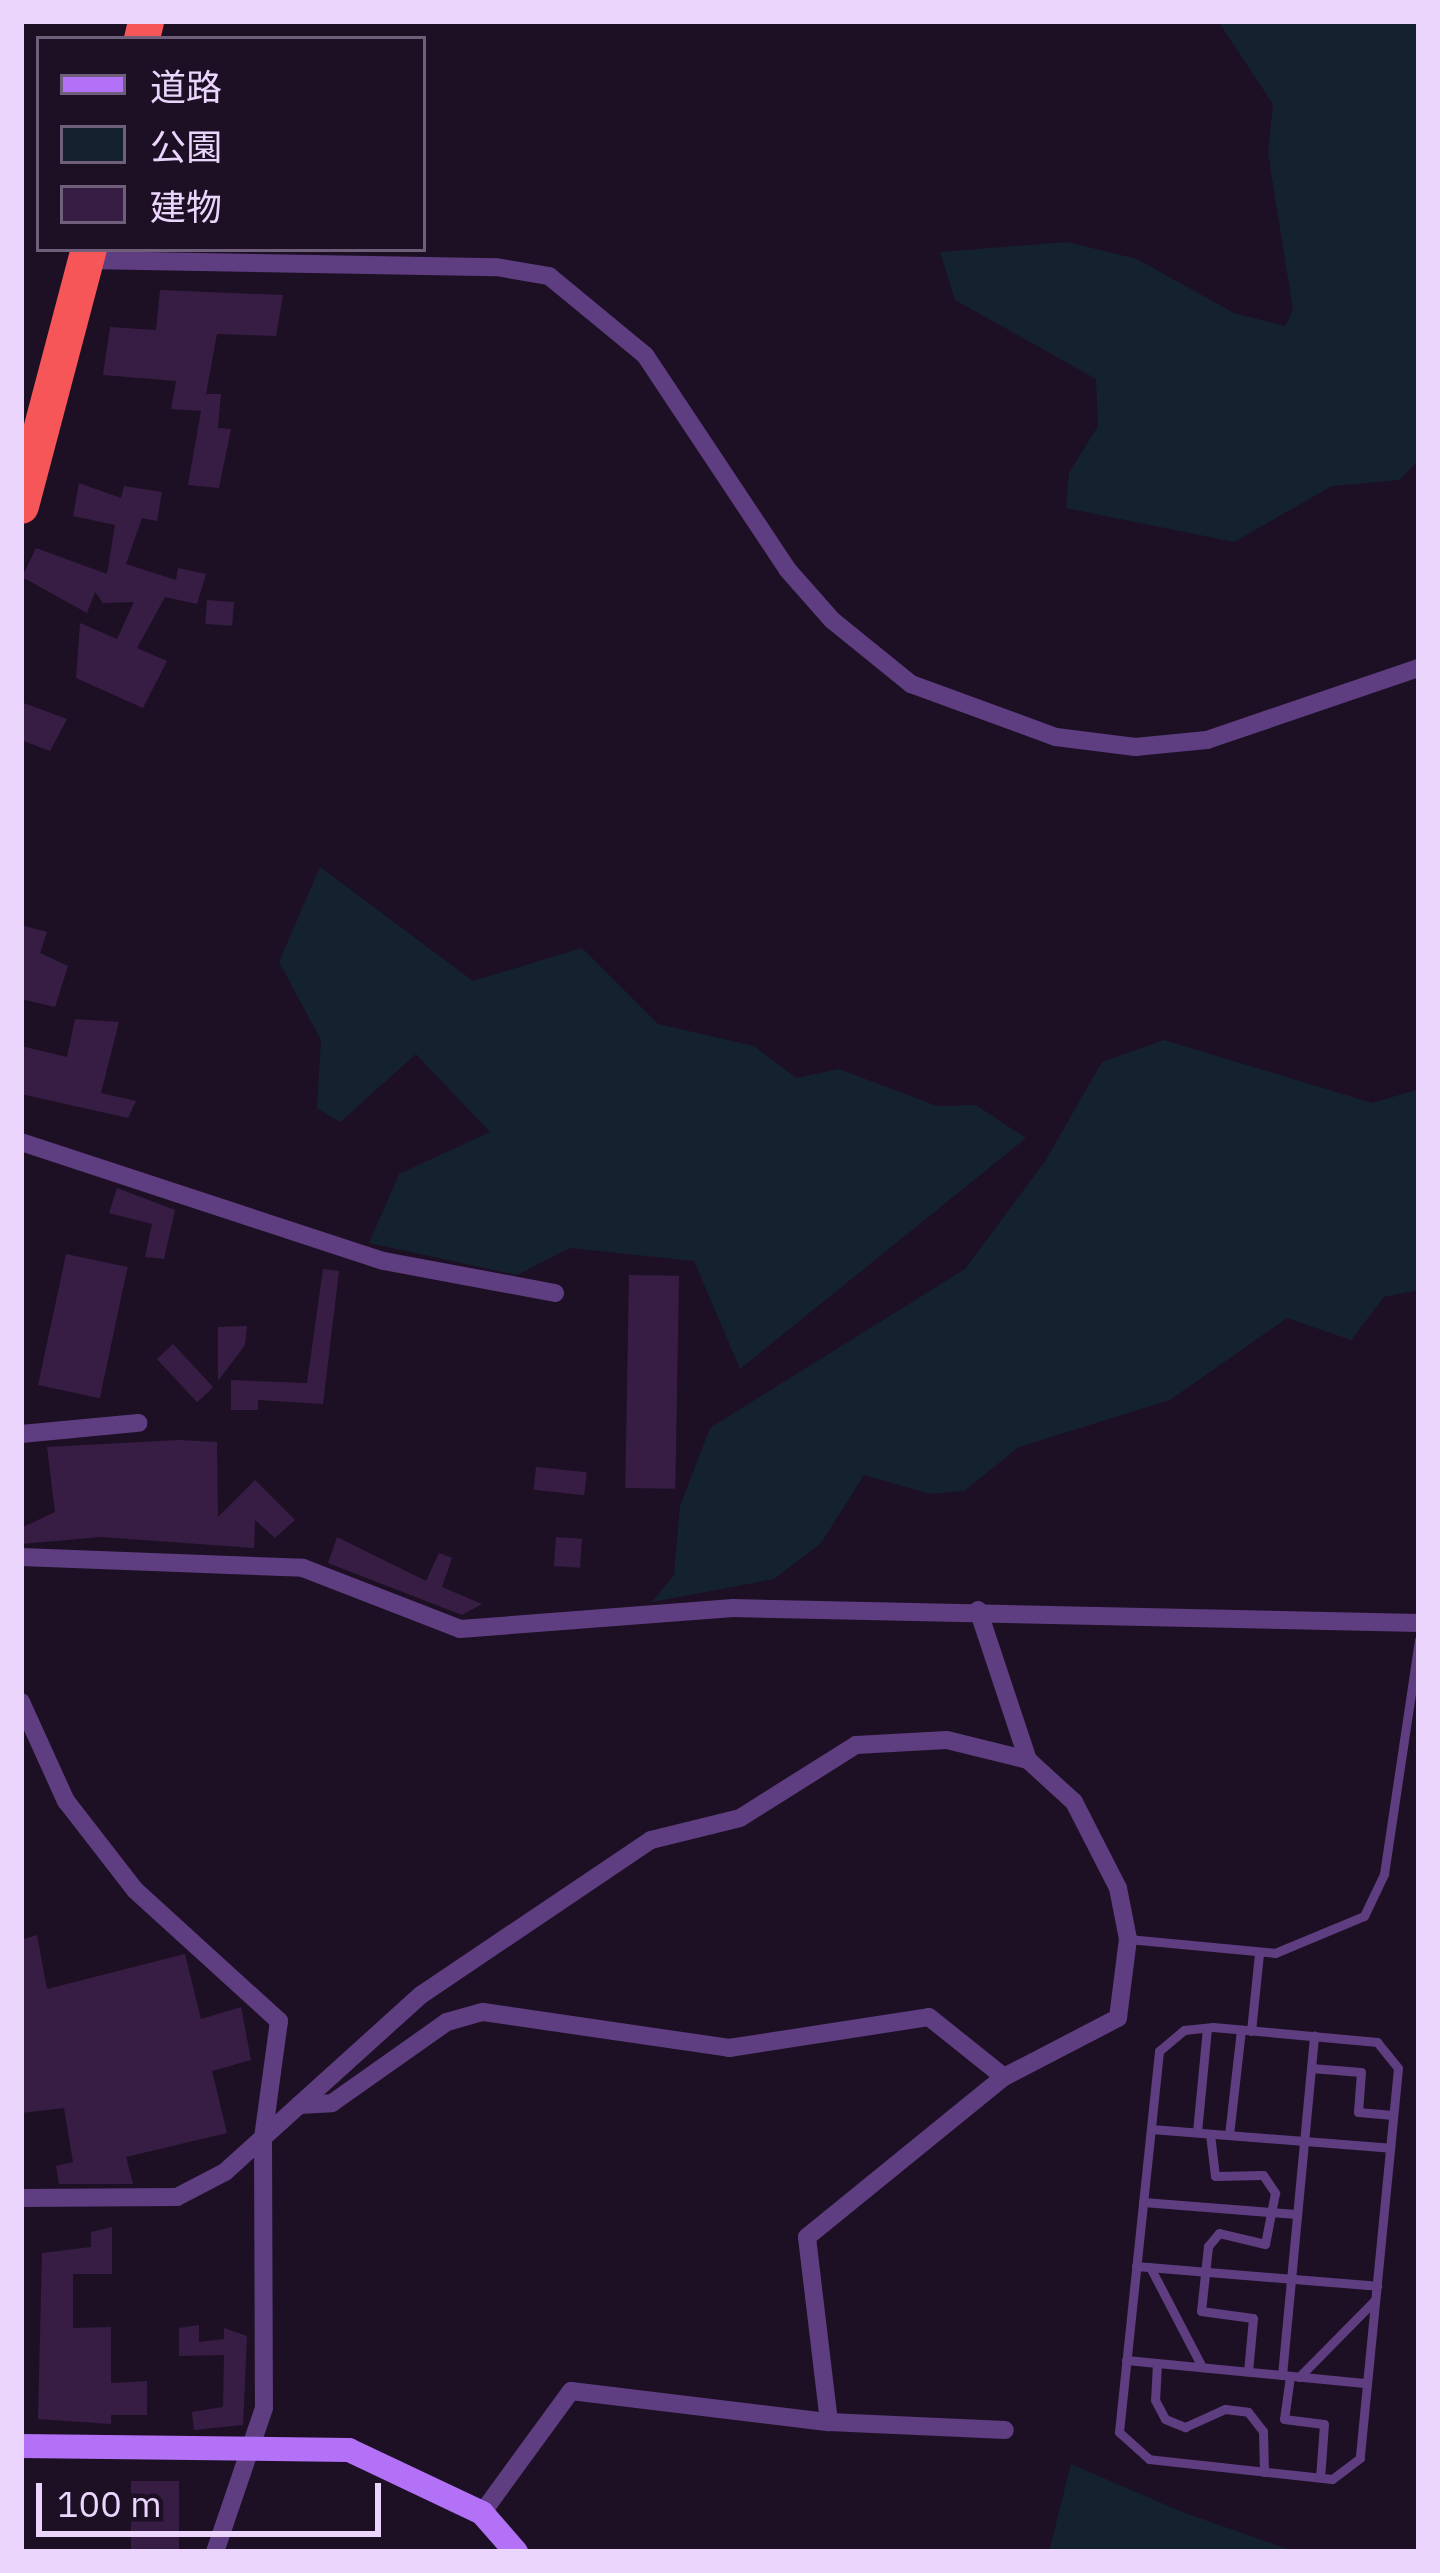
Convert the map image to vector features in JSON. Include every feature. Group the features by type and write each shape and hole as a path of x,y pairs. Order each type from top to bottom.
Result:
{"highway":[{"path":"21,506 88,255"}],"street":[{"path":"88,255 496,267 548,276 645,355 787,569 832,620 911,684 1056,737 1135,747 1207,740 1419,668"},
{"path":"21,1142 384,1262 555,1293"},
{"path":"21,1434 138,1424"},
{"path":"21,1557 303,1568 460,1629 733,1608 1419,1623"},
{"path":"978,1610 1022,1718 1028,1760"},
{"path":"21,1702 66,1801 134,1890 279,2021 263,2138 258,2446 214,2552"},
{"path":"21,2198 177,2197 263,2138 421,1995 651,1840 740,1818 856,1745 947,1740 1028,1760 1074,1802 1118,1888 1128,1939 1118,2018 1004,2077 806,2237 829,2422"},
{"path":"298,2105 332,2103 447,2022 501,2011 729,2048 929,2017 1004,2077"},
{"path":"482,2513 571,2391 829,2422 1005,2430"},
{"path":"21,2446 349,2450 482,2513 516,2552"}],"lane":[{"path":"1128,1939 1259,1954 1331,1937 1364,1916 1384,1874 1419,1640"},
{"path":"1229,2135 1259,1954"},
{"path":"1197,2132 1207,2028"},
{"path":"1207,2028 1314,2036 1392,2051 1393,2115 1377,2286 1360,2458 1351,2471 1319,2478 1149,2459 1127,2448 1119,2432 1159,2051 1184,2030 1207,2028"},
{"path":"1314,2036 1291,2279 1290,2376 1284,2419 1324,2424 1319,2478"},
{"path":"1311,2068 1361,2072 1358,2112 1393,2115"},
{"path":"1186,2082 1202,2083"},
{"path":"1217,2083 1235,2085"},
{"path":"1150,2128 1390,2148"},
{"path":"1210,2134 1215,2176 1263,2175 1274,2212 1265,2244 1211,2239 1205,2272 1201,2311 1253,2318 1248,2372"},
{"path":"1143,2202 1297,2214"},
{"path":"1136,2266 1377,2286"},
{"path":"1150,2267 1202,2367"},
{"path":"1290,2376 1375,2299"},
{"path":"1126,2360 1367,2384"},
{"path":"1157,2362 1155,2400 1165,2419 1185,2426 1225,2409 1248,2412 1263,2431 1264,2472"}],"green space":[{"path":"1218,21 1419,21 1419,460 1399,480 1332,486 1234,542 1066,508 1069,473 1098,426 1096,379 955,300 940,252 1067,242 1137,259 1234,313 1285,326 1293,310 1268,153 1273,104"},
{"path":"320,867 473,981 582,948 658,1024 754,1046 796,1078 839,1069 937,1106 976,1105 1026,1138 740,1369 694,1261 570,1248 517,1275 369,1243 399,1174 490,1132 416,1054 340,1122 317,1108 321,1040 279,962"},
{"path":"1164,1040 1372,1103 1419,1089 1419,1290 1384,1297 1351,1340 1287,1318 1170,1400 1019,1447 964,1491 930,1494 864,1475 821,1543 774,1579 652,1602 674,1575 680,1506 710,1428 965,1269 1046,1160 1102,1062"},
{"path":"1071,2464 1182,2512 1296,2552 1049,2552"}],"building":[{"path":"160,290 283,295 276,336 217,334 206,394 221,394 218,428 231,429 219,488 188,485 201,411 171,409 176,381 103,375 110,327 156,330"},
{"path":"79,483 121,498 124,486 162,492 157,521 142,518 126,564 176,580 178,568 206,574 197,604 165,597 137,648 167,661 143,708 76,678 80,623 117,639 134,602 103,603 95,592 87,613 22,577 36,548 107,574 115,525 73,516"},
{"path":"207,600 234,602 232,626 205,624"},
{"path":"21,702 67,719 50,751 21,740"},
{"path":"21,925 47,932 40,953 68,966 55,1007 21,999"},
{"path":"75,1019 119,1022 101,1093 136,1101 128,1118 21,1094 21,1046 67,1057"},
{"path":"117,1188 175,1210 164,1259 145,1257 152,1224 109,1213"},
{"path":"66,1254 128,1267 100,1398 38,1385"},
{"path":"323,1269 339,1271 323,1404 258,1400 258,1410 231,1410 231,1380 307,1383"},
{"path":"629,1275 679,1276 675,1489 625,1488"},
{"path":"247,1326 245,1345 218,1381 218,1327"},
{"path":"173,1344 213,1387 197,1402 157,1359"},
{"path":"217,1442 218,1517 255,1480 295,1520 275,1538 255,1520 254,1548 101,1537 21,1544 21,1528 55,1512 47,1447"},
{"path":"536,1467 587,1472 584,1495 534,1490"},
{"path":"337,1537 426,1581 439,1553 452,1558 442,1587 482,1604 462,1615 328,1563"},
{"path":"556,1537 582,1539 580,1568 554,1566"},
{"path":"37,1935 47,1989 185,1954 201,2019 241,2007 251,2060 212,2071 227,2133 126,2157 133,2184 59,2184 56,2166 73,2162 64,2108 21,2113 21,1940"},
{"path":"112,2227 112,2274 73,2274 73,2328 111,2327 111,2383 147,2381 147,2415 111,2415 111,2424 38,2419 42,2253 91,2247 91,2232"},
{"path":"199,2325 199,2342 224,2339 224,2328 247,2336 243,2425 194,2430 192,2412 223,2407 224,2355 179,2356 179,2328"},
{"path":"131,2481 179,2481 179,2552 131,2552"}]}
